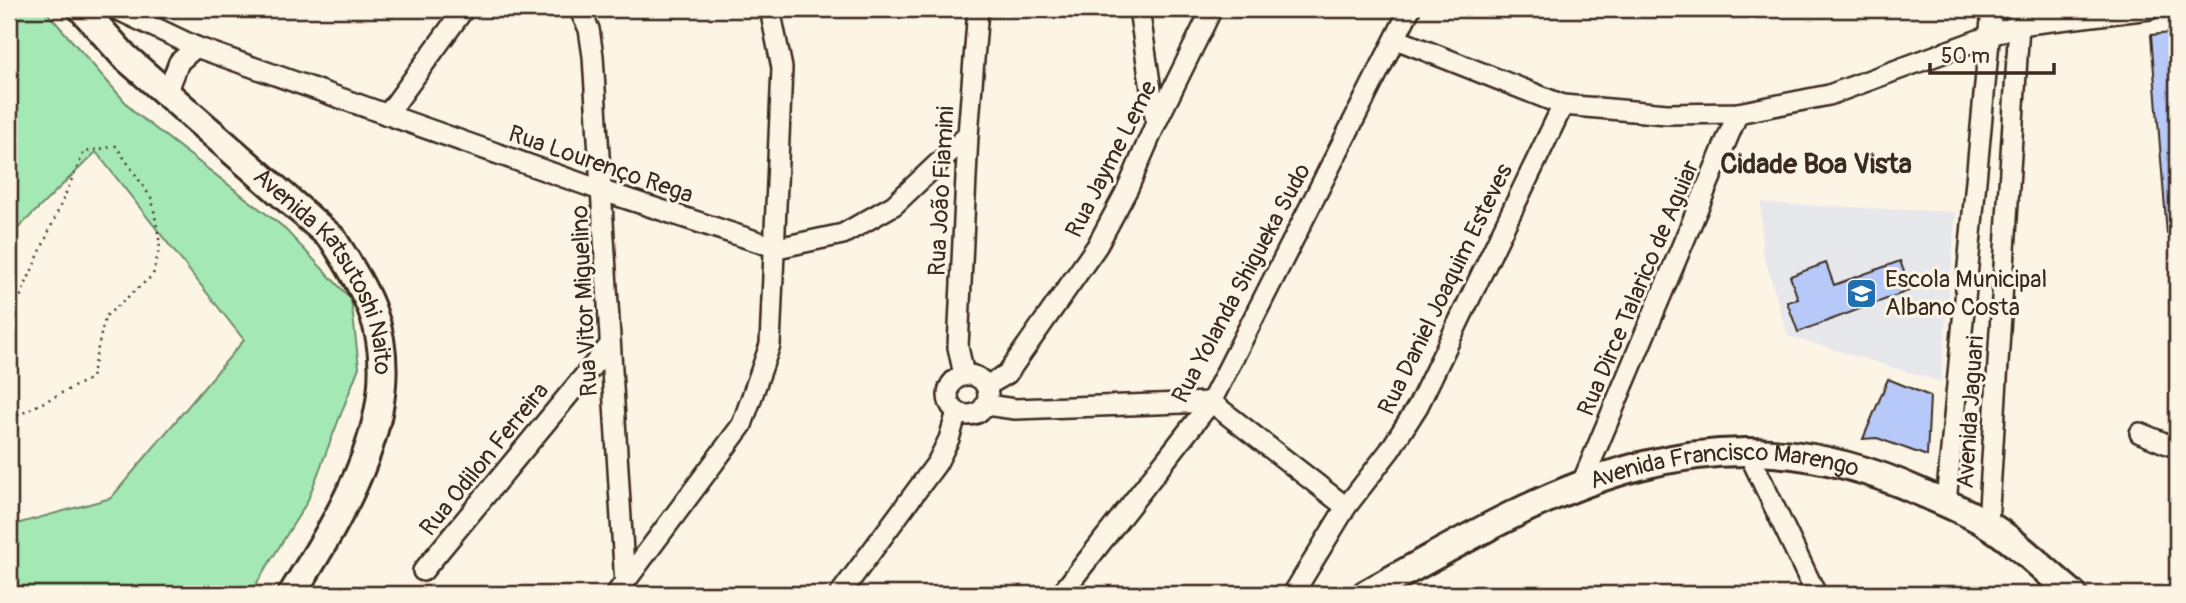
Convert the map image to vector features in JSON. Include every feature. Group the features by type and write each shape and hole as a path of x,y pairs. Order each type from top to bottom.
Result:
{"main road":[{"name":"Avenida Katsutoshi Naito","path":"82,9 124,56 333,239 357,276 373,312 383,361 379,407 369,443 331,533 292,594"},
{"name":"Avenida Francisco Marengo","path":"1366,594 1485,527 1582,483 1655,462 1746,450 1791,452 1850,465 1946,503 1988,524 2073,594"}],"street":[{"name":"Rua Lourenço Rega","path":"116,9 196,47 603,191 777,248 844,234 894,205 968,135"},
{"path":"387,115 464,9"},
{"name":"Rua Vitor Miguelino","path":"579,9 589,29 593,56 603,191 622,590"},
{"path":"622,590 743,425 770,345 777,248 782,68 770,9"},
{"name":"Rua João Fiamini","path":"964,375 958,347 968,135 978,9"},
{"path":"1139,9 1156,123"},
{"name":"Rua Jayme Leme","path":"986,395 1007,374 1097,246 1128,188 1156,123 1212,9"},
{"name":"Rua Yolanda Shigueka Sudo","path":"1060,594 1211,402 1410,9"},
{"name":"Avenida Jaguari","path":"1946,503 1992,9"},
{"path":"1396,39 1563,105 1667,114 1738,113 1829,95 1990,37 2019,17 2150,9"},
{"name":"Avenida Jaguari","path":"1988,524 2019,17"},
{"path":"167,93 179,62 196,47"},
{"name":"Rua Daniel Joaquim Esteves","path":"1293,594 1346,507 1390,450 1418,406 1563,105"},
{"name":"Rua Dirce Talarico de Aguiar","path":"1582,483 1738,113"},
{"name":"Rua Odilon Ferreira","path":"424,571 609,346"},
{"path":"840,594 937,463 957,412 948,395 953,382 964,375 977,377 986,395 1015,409 1211,402 1346,507"},
{"path":"957,412 977,414 986,395"},
{"path":"2140,433 2177,448"},
{"path":"1746,450 1816,594"}],"path":[{"path":"9,322 84,152 116,146 152,199 160,244 153,275 105,317 91,378 9,419"}],"shaded area":[{"name":"Escola Municipal Albano Costa","path":"1761,203 1956,212 1941,382 1788,336 1762,250"}],"green space":[{"path":"44,9 134,112 282,226 351,299 359,367 307,502 250,594 9,594 9,526 111,498 244,340 96,152 9,237 9,10"}],"building":[{"path":"2170,33 2169,55 2177,54 2177,233 2167,234 2151,35"},
{"path":"1900,261 1911,290 1798,332 1787,302 1798,299 1790,276 1826,263 1834,285"},
{"path":"1888,379 1930,396 1927,456 1877,438 1863,439"}],"place":[{"name":"Escola Municipal Albano Costa","path":"1862,293"}],"district":[{"name":"Cidade Boa Vista","path":"1816,163"}]}
